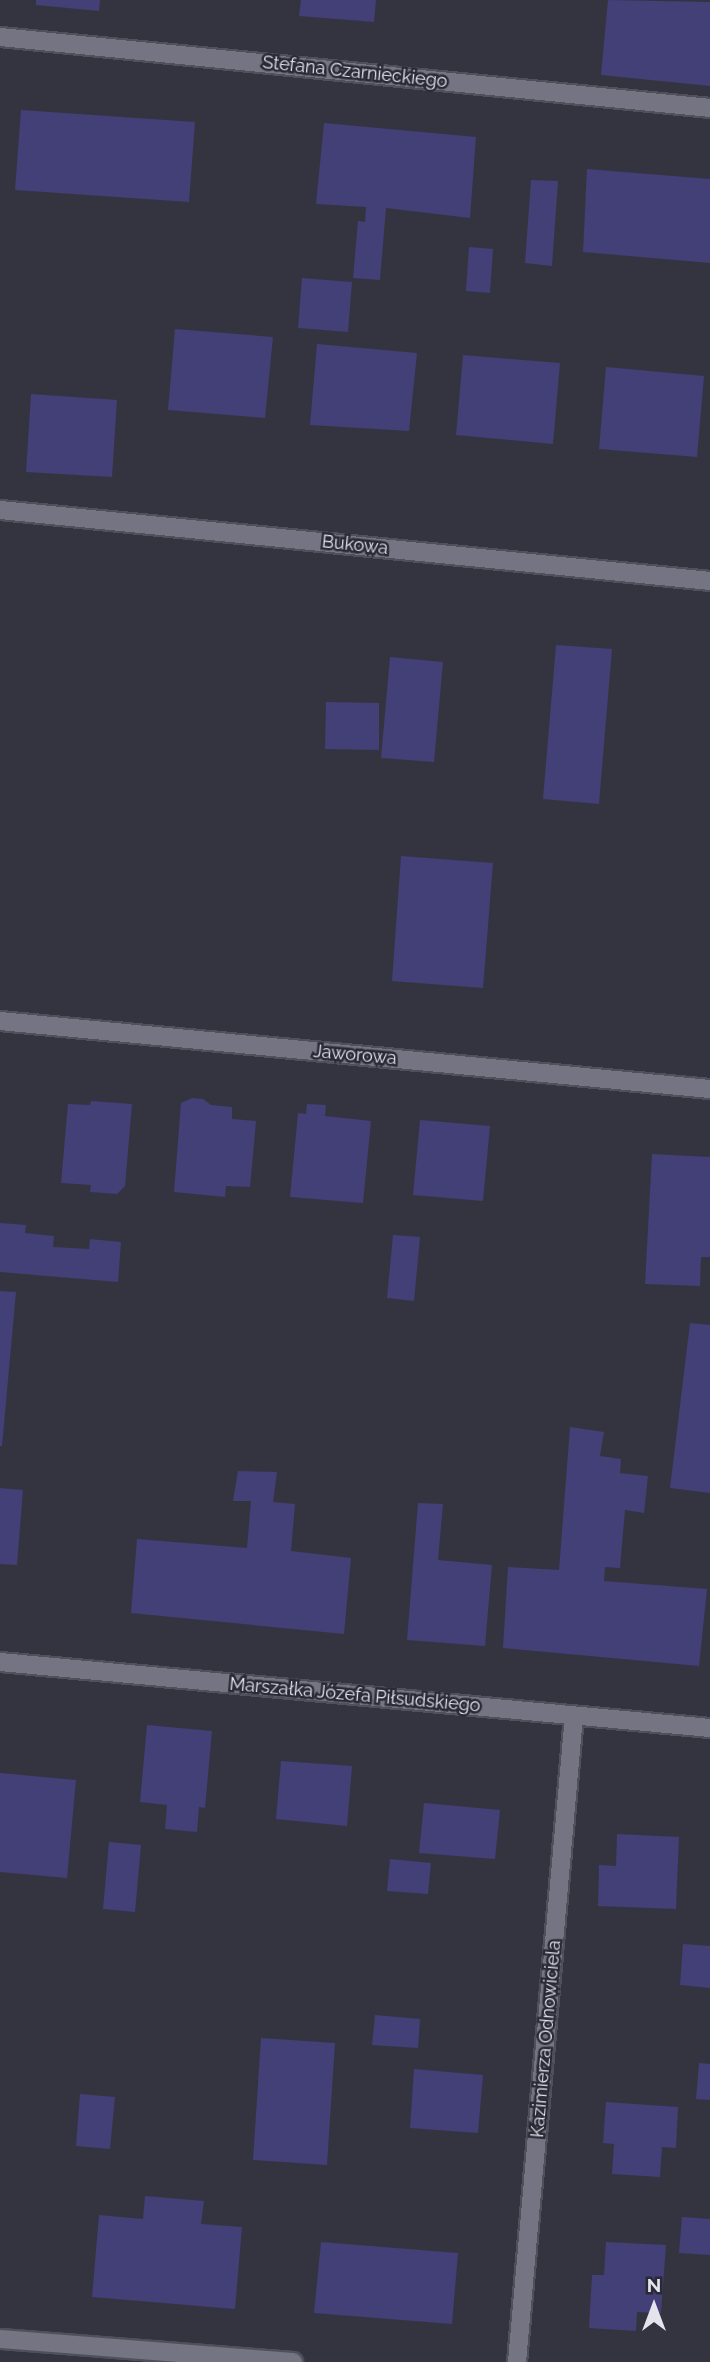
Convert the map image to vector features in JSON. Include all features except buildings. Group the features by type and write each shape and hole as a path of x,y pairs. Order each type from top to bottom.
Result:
{"street":[{"name":"Stefana Czarnieckiego","path":"0,37 710,108"},
{"name":"Bukowa","path":"0,510 710,581"},
{"name":"Jaworowa","path":"0,1020 710,1089"},
{"name":"Marszałka Józefa Piłsudskiego","path":"0,1662 710,1728"},
{"name":"Kazimierza Odnowiciela","path":"517,2362 574,1716"},
{"path":"0,2339 293,2362"}]}
